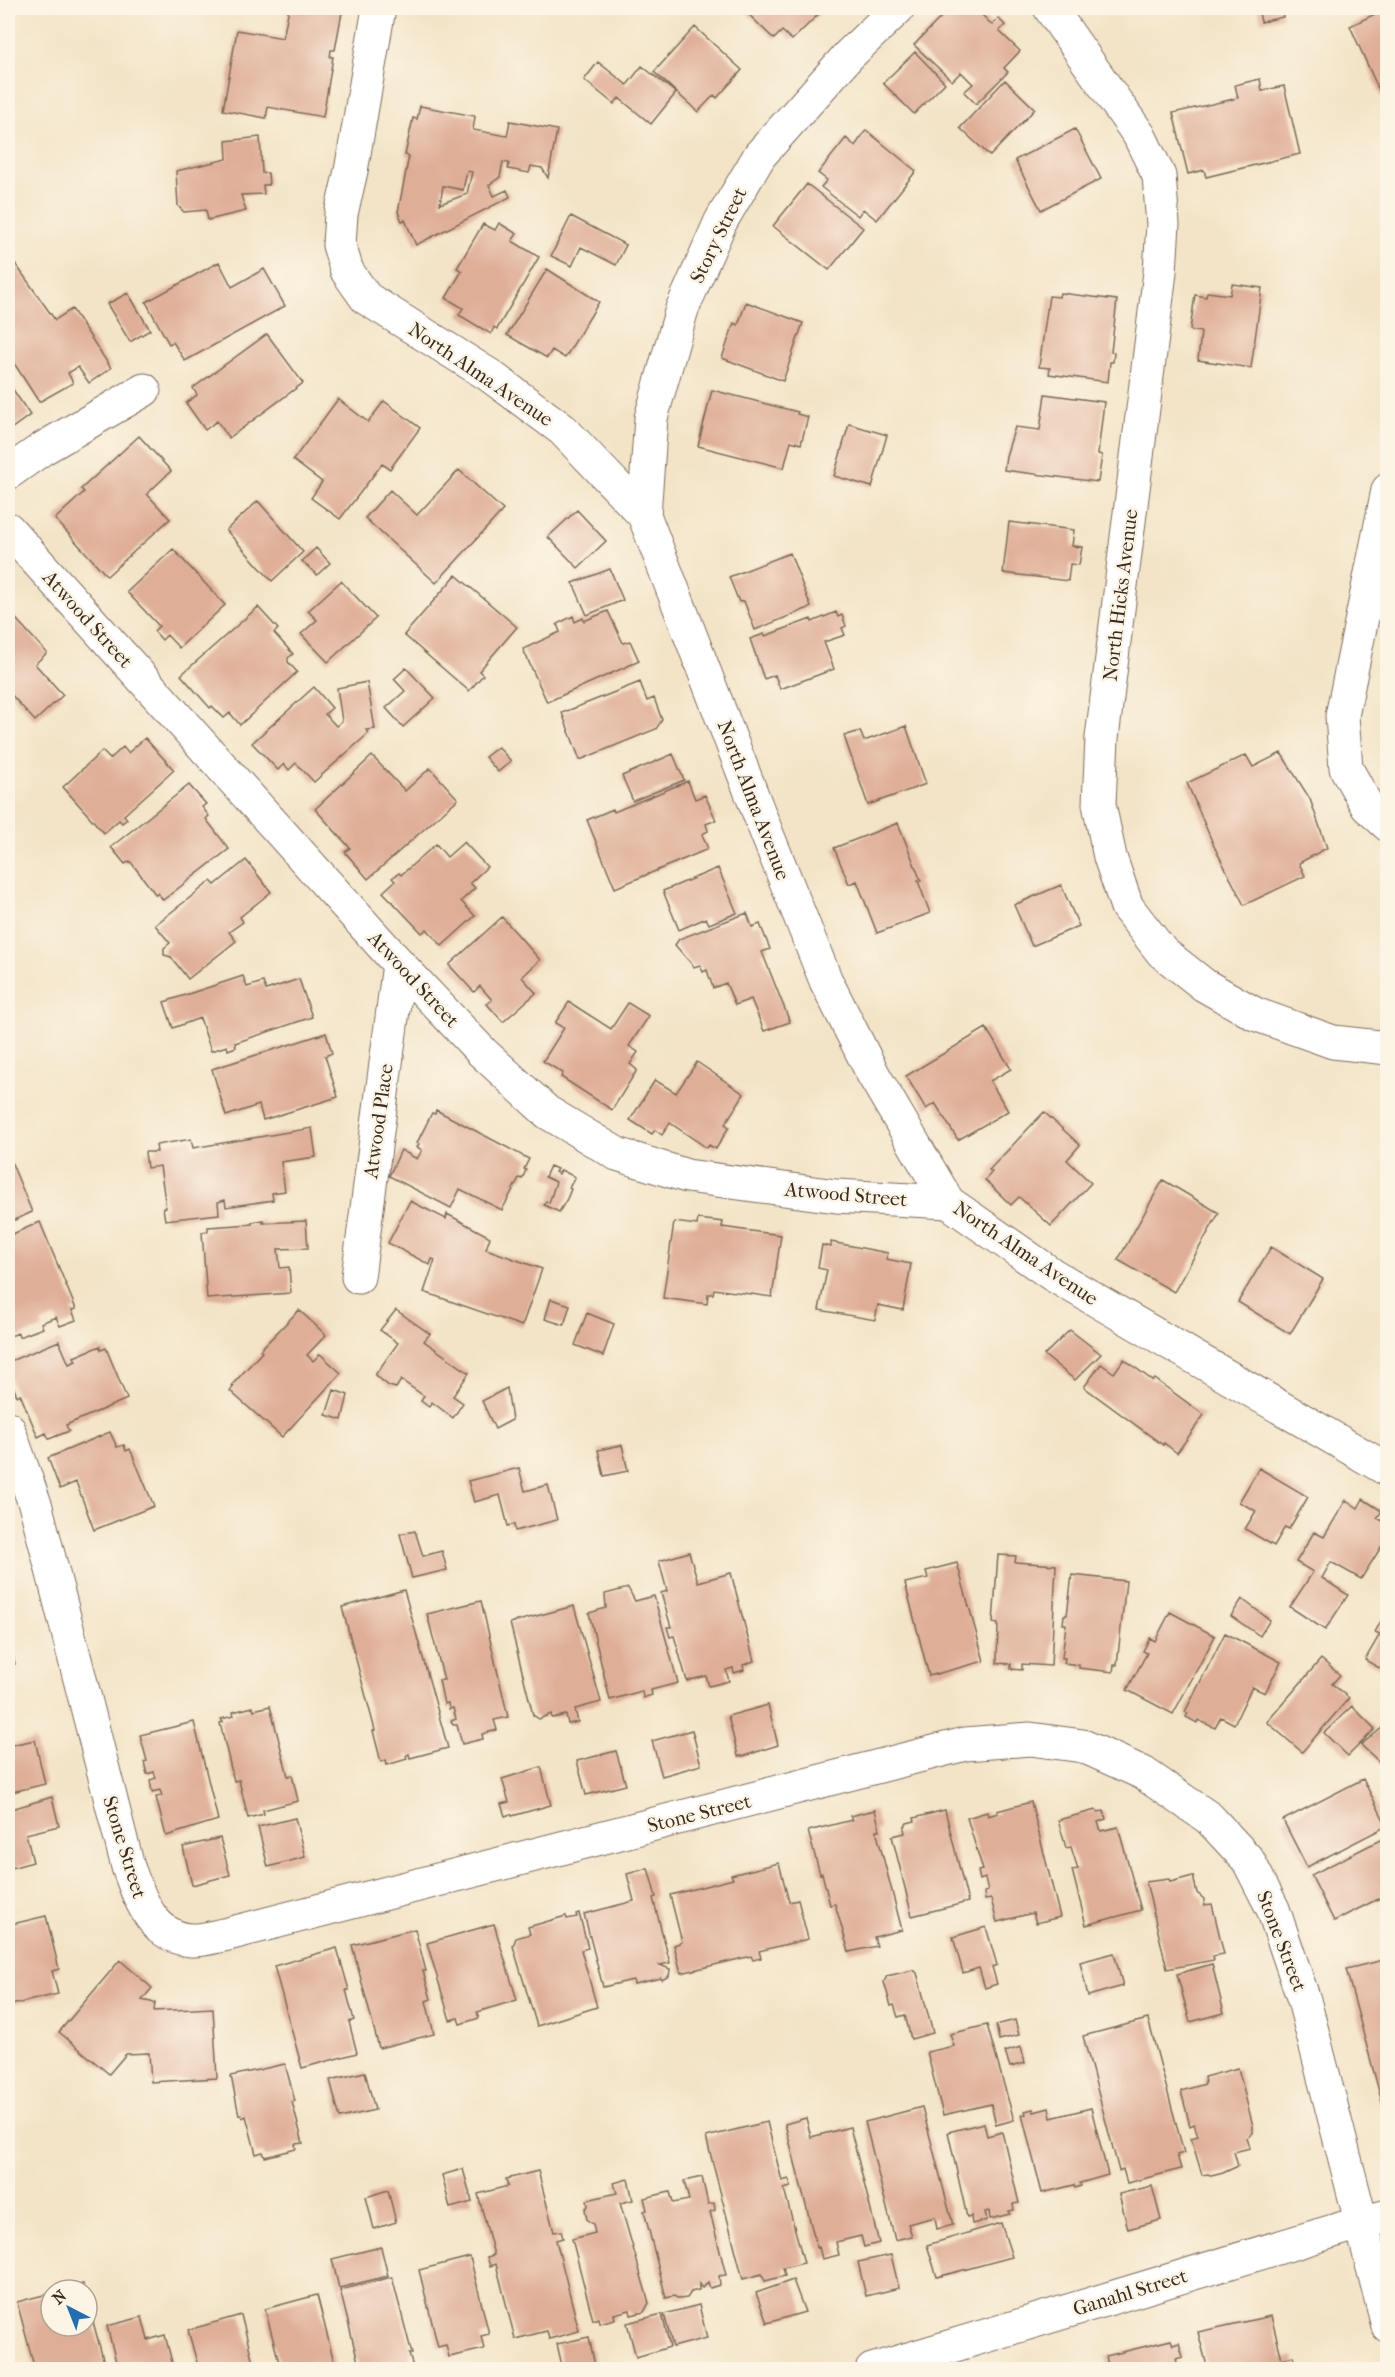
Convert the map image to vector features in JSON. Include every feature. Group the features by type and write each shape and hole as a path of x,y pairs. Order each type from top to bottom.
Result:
{"street":[{"name":"North Alma Avenue","path":"379,8 351,171 341,214 339,245 347,271 366,298 489,375 563,430 644,515 762,823 826,981 873,1074 948,1202 1053,1275 1388,1470"},
{"name":"Story Street","path":"644,515 651,418 682,309 721,221 760,155 849,55 898,8"},
{"name":"North Hicks Avenue","path":"1050,8 1140,135 1159,176 1164,224 1102,738 1099,804 1110,857 1127,907 1162,952 1204,985 1255,1014 1333,1042 1388,1048"},
{"path":"8,473 42,449 144,390"},
{"path":"1388,490 1341,716 1346,768 1367,806 1388,825"},
{"name":"Atwood Street","path":"8,529 399,964 482,1052 548,1112 617,1154 687,1176 836,1196 948,1202"},
{"name":"Atwood Place","path":"358,1277 399,964"},
{"name":"Stone Street","path":"8,1428 36,1508 128,1867 142,1906 164,1932 192,1940 228,1934 965,1744 1030,1739 1083,1746 1143,1773 1209,1818 1248,1860 1273,1909 1374,2220 1388,2326"},
{"name":"Ganahl Street","path":"872,2370 1374,2220"}],"building":[{"path":"289,8 319,8 342,12 335,50 331,50 330,57 333,57 323,117 268,107 266,118 223,110 237,30 283,38"},
{"path":"742,8 825,8 792,40 782,31 774,39"},
{"path":"950,8 975,8 992,25 998,18 1005,25 999,31 1020,51 1004,68 1008,72 976,104 964,92 973,84 961,72 952,81 914,45"},
{"path":"1258,8 1281,8 1283,17 1261,22"},
{"path":"1381,11 1382,14 1388,12 1388,94 1382,97 1350,26"},
{"path":"695,27 742,70 717,98 714,95 698,112 654,72"},
{"path":"915,52 945,83 914,114 883,83"},
{"path":"598,62 627,85 642,66 676,93 651,124 619,98 614,104 584,80"},
{"path":"1260,79 1262,91 1284,86 1300,154 1206,177 1204,170 1188,174 1173,113 1238,98 1235,85"},
{"path":"1005,80 1035,109 990,156 960,128"},
{"path":"420,106 475,116 473,130 507,136 510,121 557,130 548,178 542,168 531,166 529,173 508,169 509,163 503,162 500,177 489,185 494,196 507,190 510,197 416,245 405,220 402,221 398,212 409,156 405,155 413,118 417,119","holes":["467,171 472,172 467,194 440,204 443,186 463,190"]},
{"path":"1075,129 1101,179 1041,210 1015,160"},
{"path":"866,130 916,171 877,220 863,209 858,216 821,187 827,180 818,173 846,138 855,146"},
{"path":"260,137 262,173 268,173 269,185 263,185 264,194 241,195 246,211 208,220 206,210 184,212 178,206 176,171 227,159 226,141"},
{"path":"807,184 863,228 829,270 773,226"},
{"path":"571,216 626,245 616,265 581,247 572,266 551,256"},
{"path":"499,223 517,234 512,241 539,257 497,329 494,327 491,334 459,315 463,308 446,298 462,271 457,268 483,224 495,230"},
{"path":"12,259 55,320 72,309 111,368 89,383 78,367 68,373 73,383 39,402 8,354 8,261"},
{"path":"219,262 232,287 264,269 285,306 185,361 173,342 169,344 146,302"},
{"path":"547,269 599,302 565,358 552,350 547,358 507,335"},
{"path":"1232,284 1262,288 1251,368 1198,360 1201,332 1190,330 1195,295 1206,297 1207,292 1230,295"},
{"path":"128,293 150,330 130,342 107,304"},
{"path":"1060,293 1117,300 1111,352 1114,353 1113,362 1110,362 1108,382 1049,374 1050,368 1039,367 1049,296 1059,297"},
{"path":"746,302 803,323 783,381 722,358 734,323 738,325"},
{"path":"267,334 303,383 229,438 217,421 205,430 186,403 197,395 193,388"},
{"path":"8,382 30,415 8,431"},
{"path":"712,390 798,412 797,414 808,417 801,444 791,441 784,468 698,446"},
{"path":"1045,394 1104,402 1098,454 1102,455 1098,482 1004,470 1015,427 1040,430"},
{"path":"338,399 368,422 384,401 420,428 390,469 382,464 340,519 311,498 322,482 293,460"},
{"path":"849,424 887,435 872,487 834,476"},
{"path":"139,436 171,471 147,494 170,519 107,576 55,519 84,492 81,489"},
{"path":"459,470 503,510 436,583 365,518 390,490 417,515"},
{"path":"258,501 303,552 272,581 226,530"},
{"path":"577,510 606,541 578,568 548,537"},
{"path":"1009,522 1074,530 1072,546 1082,547 1079,565 1070,564 1068,581 1003,573"},
{"path":"316,548 330,563 317,575 302,561"},
{"path":"173,549 225,605 179,648 167,635 162,640 154,631 159,626 127,592"},
{"path":"790,553 811,607 755,630 744,601 739,602 729,577"},
{"path":"610,569 623,600 587,615 573,583"},
{"path":"456,575 517,627 479,671 483,675 469,691 404,635"},
{"path":"341,581 376,618 328,662 301,634 317,620 308,611"},
{"path":"258,607 278,629 274,633 293,654 288,658 288,662 297,672 240,725 230,713 224,718 212,706 210,708 181,675"},
{"path":"8,610 47,653 35,664 63,695 35,721 8,691"},
{"path":"608,611 623,643 630,641 639,661 547,702 523,649 560,632 557,624 573,616 575,622 583,618 584,621"},
{"path":"836,612 838,617 842,615 846,626 842,628 845,635 824,642 834,669 780,689 775,675 764,679 750,639 764,634 765,636 811,619 812,622"},
{"path":"406,668 435,698 403,727 386,708 405,691 394,679"},
{"path":"367,682 375,729 366,730 369,733 314,782 296,763 289,770 284,764 278,770 252,743 314,687 332,708 325,714 336,726 342,721 337,688"},
{"path":"640,682 647,701 654,698 662,720 656,729 580,760 562,713"},
{"path":"906,726 926,784 868,805 844,736 860,731 864,741"},
{"path":"145,738 174,770 124,815 127,819 122,823 119,820 104,833 63,787 102,751 110,759 123,747 128,753"},
{"path":"498,747 511,761 498,772 485,757"},
{"path":"1281,753 1310,799 1327,848 1299,863 1305,876 1244,905 1214,846 1187,783 1246,755 1253,767"},
{"path":"673,754 684,780 633,801 622,776"},
{"path":"372,756 405,791 430,768 458,799 368,879 345,852 350,848 315,809"},
{"path":"688,781 695,799 705,795 716,820 706,824 708,831 702,834 708,849 615,888 587,820 613,809 614,812"},
{"path":"189,785 206,804 202,807 209,816 206,819 229,849 163,900 158,893 156,895 130,861 125,864 111,847"},
{"path":"898,823 921,881 918,881 930,913 877,933 857,881 849,884 834,848"},
{"path":"464,842 487,867 470,883 475,888 461,901 475,916 442,946 427,929 422,933 383,892 395,881 392,878 399,873 401,875 436,844 447,857"},
{"path":"246,860 271,892 240,917 243,922 229,932 236,941 188,979 171,957 164,955 164,948 170,943 155,925 211,881 215,885"},
{"path":"718,868 737,913 709,924 706,918 679,930 663,891"},
{"path":"1061,885 1079,926 1032,946 1014,905"},
{"path":"747,913 752,927 760,924 770,949 762,952 790,1022 764,1031 751,999 735,1005 726,983 713,988 707,970 703,972 700,965 694,967 675,945 679,939"},
{"path":"502,917 540,960 522,977 536,993 503,1022 487,1004 492,1000 480,986 474,992 449,965"},
{"path":"243,976 247,987 263,982 266,990 299,979 312,1017 235,1043 236,1047 228,1050 227,1046 211,1051 200,1018 173,1028 164,1002"},
{"path":"569,1002 611,1029 628,1003 649,1016 629,1046 638,1052 630,1064 637,1070 612,1110 561,1077 563,1073 543,1061 564,1028 555,1023"},
{"path":"986,1028 1011,1069 990,1081 1008,1111 958,1140 935,1103 926,1109 906,1076"},
{"path":"326,1033 332,1053 325,1056 338,1097 263,1120 259,1105 226,1116 212,1069"},
{"path":"697,1062 744,1094 725,1124 729,1127 716,1149 709,1145 707,1148 670,1123 662,1135 655,1130 652,1134 630,1120 655,1080 676,1093"},
{"path":"436,1110 529,1159 522,1179 519,1178 502,1210 460,1189 451,1208 389,1176 401,1150 417,1159 422,1150 417,1147 419,1144 417,1143 432,1113 435,1114"},
{"path":"1044,1112 1080,1145 1067,1160 1091,1183 1051,1226 1019,1197 1011,1205 985,1180 992,1172 989,1170"},
{"path":"312,1128 316,1157 281,1162 285,1191 272,1193 273,1200 226,1207 225,1200 218,1202 219,1214 165,1220 163,1208 166,1208 160,1166 147,1168 145,1152 157,1152 156,1145 191,1139 193,1148"},
{"path":"8,1154 32,1212 8,1223"},
{"path":"550,1166 557,1169 555,1172 559,1174 561,1170 575,1177 569,1188 571,1189 567,1199 559,1212 544,1205 546,1201 549,1203 556,1182 545,1177"},
{"path":"1163,1180 1219,1213 1174,1292 1118,1260"},
{"path":"410,1201 446,1219 447,1214 490,1237 486,1249 542,1269 522,1326 424,1292 435,1260 432,1259 430,1265 388,1243"},
{"path":"698,1219 723,1222 722,1227 781,1235 772,1297 714,1289 713,1294 708,1294 707,1304 663,1298 674,1222 697,1225"},
{"path":"263,1220 263,1223 306,1221 308,1248 278,1249 280,1268 289,1267 291,1293 207,1299 202,1232 208,1231 208,1227 252,1224 252,1222"},
{"path":"40,1222 76,1309 72,1310 76,1320 60,1326 56,1317 41,1323 43,1328 19,1337 18,1333 8,1337 8,1236"},
{"path":"831,1242 888,1253 886,1259 911,1264 903,1310 878,1305 875,1320 819,1310 827,1270 818,1268 822,1245 831,1247"},
{"path":"1271,1247 1323,1279 1290,1334 1238,1302"},
{"path":"551,1299 570,1305 564,1325 545,1319"},
{"path":"299,1310 326,1335 307,1355 313,1361 320,1354 341,1373 282,1437 230,1391 234,1386 232,1385 262,1352 260,1350"},
{"path":"396,1310 430,1334 424,1341 469,1373 453,1396 463,1403 453,1418 432,1402 429,1407 421,1401 424,1396 401,1380 396,1388 389,1386 375,1375 398,1343 380,1330"},
{"path":"587,1313 614,1324 603,1356 575,1345"},
{"path":"1070,1330 1101,1354 1075,1380 1044,1355"},
{"path":"59,1341 69,1364 76,1361 74,1357 100,1346 101,1350 106,1348 127,1399 66,1425 69,1431 49,1439 46,1433 38,1437 20,1394 17,1396 8,1373 8,1362"},
{"path":"1124,1359 1204,1415 1177,1453 1084,1387 1101,1364 1114,1373"},
{"path":"507,1388 512,1420 495,1429 482,1401"},
{"path":"334,1390 348,1395 342,1420 326,1415"},
{"path":"110,1432 117,1447 124,1445 126,1451 130,1449 154,1506 94,1530 76,1482 60,1489 48,1458"},
{"path":"622,1445 628,1471 604,1476 598,1450"},
{"path":"519,1468 525,1491 548,1485 557,1520 515,1531 514,1524 508,1526 500,1495 474,1502 468,1481"},
{"path":"1259,1468 1308,1497 1289,1529 1285,1527 1274,1546 1245,1529 1256,1511 1239,1502"},
{"path":"1363,1499 1382,1511 1377,1518 1388,1524 1388,1536 1361,1579 1331,1562 1322,1578 1348,1595 1325,1630 1290,1607 1313,1572 1296,1562 1314,1532 1324,1537 1346,1500 1358,1508"},
{"path":"415,1531 423,1556 442,1551 447,1570 412,1578 400,1534"},
{"path":"689,1552 698,1582 731,1573 754,1661 743,1665 744,1670 734,1673 733,1668 726,1670 729,1681 709,1686 706,1676 687,1681 674,1636 670,1637 667,1627 671,1627 661,1593 667,1591 659,1561"},
{"path":"998,1555 1016,1556 1015,1562 1056,1565 1051,1666 1022,1664 1022,1670 1011,1669 1011,1664 997,1663 998,1624 993,1623"},
{"path":"957,1563 984,1661 929,1676 905,1583 928,1578 926,1571"},
{"path":"1072,1575 1126,1581 1117,1665 1114,1665 1113,1672 1079,1668 1079,1665 1064,1663 1065,1658 1062,1658 1066,1624 1063,1624 1064,1615 1067,1615"},
{"path":"628,1588 635,1601 654,1596 678,1683 651,1690 652,1695 643,1698 642,1691 610,1700 589,1613 606,1608 605,1594"},
{"path":"404,1590 448,1748 410,1758 409,1754 406,1756 407,1759 387,1765 386,1760 381,1762 373,1731 375,1730 342,1607"},
{"path":"1242,1599 1270,1620 1260,1636 1231,1616"},
{"path":"481,1601 508,1717 494,1720 497,1730 482,1734 483,1739 462,1744 457,1725 453,1725 451,1721 456,1719 453,1708 449,1709 448,1703 444,1704 439,1680 444,1680 427,1614"},
{"path":"574,1606 601,1702 575,1709 578,1722 568,1724 566,1715 552,1718 551,1714 539,1719 533,1715 510,1623"},
{"path":"1170,1612 1215,1636 1173,1714 1127,1690 1147,1653 1143,1651 1150,1638 1155,1641"},
{"path":"1383,1618 1388,1620 1388,1673 1365,1660 1380,1634 1375,1632"},
{"path":"1225,1633 1281,1662 1265,1693 1252,1687 1234,1724 1221,1717 1215,1728 1198,1720 1197,1723 1186,1717 1188,1713 1185,1712"},
{"path":"8,1637 15,1664 8,1666"},
{"path":"1321,1659 1340,1675 1332,1684 1349,1698 1302,1752 1267,1722"},
{"path":"768,1705 778,1745 738,1756 728,1716"},
{"path":"270,1706 288,1776 292,1775 298,1801 263,1810 264,1814 248,1818 239,1780 234,1781 220,1723 223,1722 221,1719 234,1716 233,1712"},
{"path":"1352,1706 1375,1729 1348,1756 1324,1733"},
{"path":"194,1722 218,1820 166,1836 156,1797 162,1796 160,1790 152,1792 150,1780 156,1778 154,1772 147,1774 144,1762 147,1761 140,1735"},
{"path":"1388,1723 1388,1770 1361,1745"},
{"path":"692,1730 701,1765 662,1776 652,1741"},
{"path":"8,1733 11,1745 35,1740 45,1784 8,1793"},
{"path":"616,1751 626,1785 586,1795 577,1761"},
{"path":"541,1767 551,1805 505,1816 501,1804 509,1802 502,1779"},
{"path":"1363,1779 1387,1826 1307,1867 1283,1820"},
{"path":"52,1797 59,1826 26,1834 33,1862 8,1869 8,1810"},
{"path":"1031,1802 1060,1917 1036,1923 1033,1913 997,1922 991,1899 985,1900 984,1892 988,1891 985,1878 980,1880 978,1871 983,1870 967,1818 987,1812 988,1816 998,1813 997,1811"},
{"path":"875,1810 880,1830 876,1830 902,1930 874,1937 877,1946 849,1952 835,1904 830,1905 808,1831 852,1820 850,1816"},
{"path":"945,1810 968,1902 912,1916 892,1836 905,1833 904,1828 907,1823 915,1821 914,1818"},
{"path":"1096,1810 1097,1812 1104,1811 1106,1819 1098,1822 1101,1831 1118,1827 1141,1910 1086,1925 1072,1870 1078,1869 1071,1847 1066,1848 1058,1820"},
{"path":"295,1818 305,1857 268,1867 258,1827"},
{"path":"1388,1836 1388,1894 1334,1921 1311,1875"},
{"path":"220,1838 230,1875 192,1885 183,1847"},
{"path":"779,1863 789,1902 798,1900 808,1939 759,1951 761,1958 753,1960 751,1956 681,1973 674,1945 682,1942 670,1895 733,1879 731,1875"},
{"path":"648,1868 656,1897 653,1898 670,1963 660,1965 670,1969 669,1976 662,1980 661,1978 634,1984 633,1980 603,1987 584,1914 634,1901 627,1874"},
{"path":"1193,1876 1197,1893 1204,1899 1204,1905 1212,1904 1224,1954 1213,1956 1214,1960 1167,1969 1146,1882 1169,1879 1170,1882"},
{"path":"579,1913 588,1948 581,1950 597,2007 537,2026 513,1946 516,1938 530,1934 528,1927 566,1916 567,1919 577,1917 576,1914"},
{"path":"46,1916 59,1969 52,1971 58,1994 11,2005 8,1989 8,1925"},
{"path":"494,1924 517,2000 477,2012 479,2018 460,2024 458,2018 450,2020 427,1943"},
{"path":"986,1927 997,1965 992,1967 997,1984 985,1988 979,1968 963,1973 953,1937"},
{"path":"415,1929 426,1971 423,1971 431,1999 426,2001 434,2034 379,2048 352,1945"},
{"path":"337,1948 349,1990 346,1990 354,2020 349,2022 357,2053 302,2068 274,1966"},
{"path":"1114,1953 1123,1986 1088,1996 1080,1962"},
{"path":"1388,1959 1388,2120 1387,2121 1346,1969"},
{"path":"120,1960 152,1988 142,2000 155,2003 154,2011 213,2008 217,2078 151,2082 149,2053 126,2054 109,2074 59,2032"},
{"path":"1212,1964 1224,2013 1190,2022 1177,1974"},
{"path":"913,1970 917,1973 933,2033 911,2039 905,2015 898,2017 894,2005 891,2006 884,1982 887,1976"},
{"path":"1148,2019 1184,2153 1177,2155 1181,2169 1127,2183 1123,2169 1119,2171 1083,2036"},
{"path":"1015,2020 1019,2035 999,2040 996,2025"},
{"path":"987,2025 1014,2120 996,2125 991,2104 943,2115 927,2052 954,2046 950,2034"},
{"path":"1021,2047 1025,2063 1010,2067 1005,2052"},
{"path":"285,2064 303,2143 295,2144 296,2149 265,2157 263,2152 256,2154 246,2116 242,2118 241,2114 239,2115 231,2076"},
{"path":"1238,2068 1253,2126 1253,2133 1247,2138 1250,2148 1234,2152 1238,2166 1212,2176 1202,2175 1191,2138 1198,2136 1194,2124 1190,2126 1181,2091 1205,2084 1204,2077"},
{"path":"365,2072 375,2110 340,2118 330,2080"},
{"path":"922,2107 953,2225 937,2229 935,2217 908,2224 912,2236 895,2240 865,2122"},
{"path":"1049,2108 1051,2118 1091,2108 1108,2175 1080,2183 1081,2186 1075,2188 1074,2185 1042,2193 1022,2115 1026,2114 1025,2111 1033,2109 1034,2112"},
{"path":"806,2118 811,2137 850,2127 879,2243 864,2247 861,2236 836,2242 839,2255 822,2259 819,2247 817,2248 785,2124"},
{"path":"767,2122 782,2181 789,2179 791,2187 784,2189 804,2263 783,2268 785,2276 765,2281 762,2274 743,2279 706,2137"},
{"path":"984,2123 987,2136 1002,2132 1019,2203 1013,2204 1014,2210 1009,2211 1010,2214 990,2219 989,2211 985,2212 987,2220 972,2224 971,2216 967,2217 948,2132"},
{"path":"463,2169 472,2202 450,2208 442,2175"},
{"path":"538,2171 554,2232 561,2231 563,2238 556,2240 579,2331 549,2339 547,2331 515,2339 496,2264 490,2266 487,2257 494,2255 478,2194 508,2186 506,2179"},
{"path":"702,2177 708,2204 714,2203 715,2210 710,2212 726,2275 719,2276 720,2285 710,2288 708,2282 702,2288 699,2284 699,2290 691,2292 687,2298 679,2299 674,2296 666,2298 644,2211 647,2210 644,2198 670,2192 673,2203 689,2200 684,2181"},
{"path":"628,2179 633,2200 620,2203 649,2303 644,2312 631,2315 630,2310 614,2314 615,2319 599,2323 598,2318 593,2320 572,2239 595,2233 593,2224 587,2220 585,2209 588,2206 587,2200 617,2193 614,2183"},
{"path":"1152,2186 1161,2220 1128,2229 1119,2194"},
{"path":"388,2190 396,2222 374,2229 366,2197"},
{"path":"1001,2223 1012,2257 937,2277 927,2245"},
{"path":"381,2247 388,2276 339,2288 332,2259"},
{"path":"891,2255 899,2288 866,2296 858,2262"},
{"path":"470,2257 489,2334 481,2336 484,2349 449,2357 446,2345 438,2347 419,2270"},
{"path":"392,2277 412,2354 409,2354 413,2367 402,2370 363,2370 362,2365 359,2366 340,2290"},
{"path":"793,2280 805,2312 767,2323 756,2293"},
{"path":"317,2295 336,2370 281,2370 265,2309"},
{"path":"39,2296 39,2338 97,2338 106,2370 35,2370 17,2302"},
{"path":"699,2305 707,2338 673,2347 664,2314"},
{"path":"662,2314 670,2347 636,2357 627,2323"},
{"path":"241,2315 255,2370 199,2370 188,2330"},
{"path":"1271,2316 1282,2359 1293,2356 1296,2370 1208,2370 1198,2332"},
{"path":"142,2317 148,2340 165,2335 174,2370 118,2370 107,2326"},
{"path":"589,2337 595,2366 584,2370 563,2370 557,2344"},
{"path":"1171,2340 1173,2345 1179,2343 1183,2357 1176,2359 1179,2370 1102,2370 1102,2366 1108,2365 1106,2356"},
{"path":"8,2355 12,2370 8,2370"}]}
